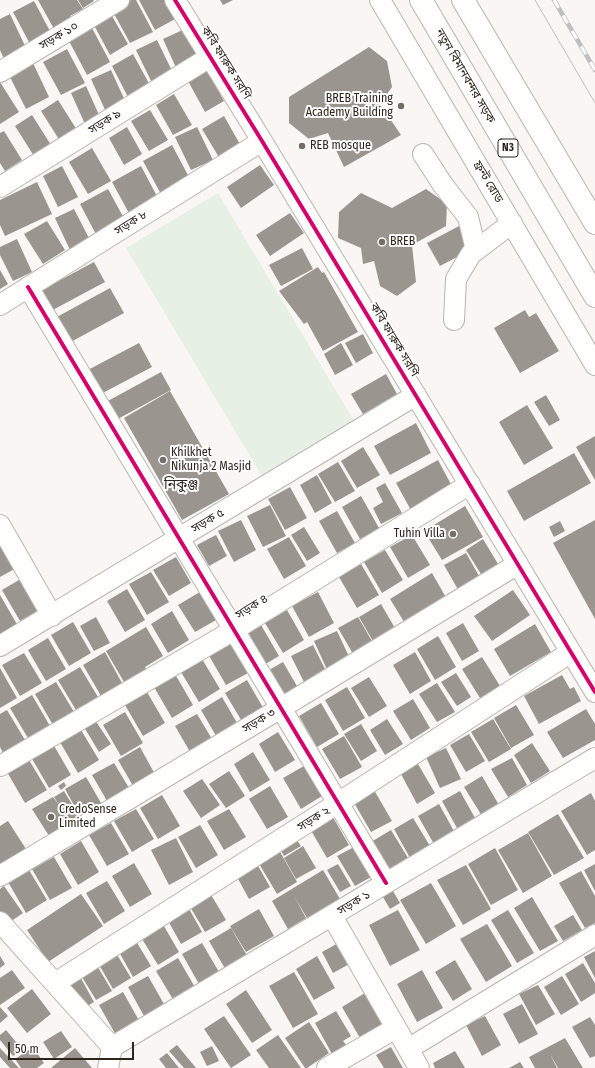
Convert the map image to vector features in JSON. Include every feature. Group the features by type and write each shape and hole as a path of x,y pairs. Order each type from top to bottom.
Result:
{"highway":[{"name":"নতুন বিমানবন্দর সড়ক","path":"421,0 595,296"},
{"path":"463,0 595,223"}],"street":[{"name":"সড়ক ১০","path":"0,72 119,0"},
{"name":"কবি ফারুক সরণি","path":"175,0 262,141 595,692"},
{"name":"ফ্রন্ট রোড","path":"380,0 595,365"},
{"name":"সড়ক ৯","path":"0,187 210,57"},
{"name":"সড়ক ৮","path":"0,304 262,141"},
{"path":"423,154 443,185 468,217 476,250"},
{"path":"454,320 456,279 471,254 512,223"},
{"path":"28,287 386,884"},
{"name":"সড়ক ৫","path":"0,646 416,395"},
{"name":"সড়ক ৪","path":"0,766 234,630 470,484"},
{"path":"0,525 52,616"},
{"name":"সড়ক ৩","path":"0,876 518,564"},
{"name":"সড়ক ২","path":"55,984 571,652"},
{"name":"সড়ক ১","path":"112,1048 595,758"},
{"path":"332,916 419,1068"},
{"path":"0,922 112,1048 108,1068"},
{"path":"408,1049 595,935"},
{"path":"327,1068 396,1028"}],"shaded area":[{"path":"218,193 354,421 262,476 126,248"}],"building":[{"path":"38,0 77,0 83,9 70,16 71,19 54,29"},
{"path":"78,0 93,0 94,1 83,8"},
{"path":"131,0 136,0 153,32 130,43 112,10"},
{"path":"139,0 167,0 177,18 155,30"},
{"path":"220,0 233,0 223,5"},
{"path":"34,1 51,33 30,44 13,12"},
{"path":"10,14 27,50 5,61 0,50 0,19"},
{"path":"112,16 128,44 110,55 95,27"},
{"path":"92,28 110,62 87,75 69,41"},
{"path":"187,28 202,60 178,72 163,39"},
{"path":"157,40 174,75 153,85 136,50"},
{"path":"369,47 387,61 392,87 380,104 401,135 344,167 328,133 309,139 289,123 289,97"},
{"path":"67,49 85,83 61,95 43,62"},
{"path":"133,54 152,89 130,101 112,66"},
{"path":"33,63 49,97 26,109 9,75"},
{"path":"111,70 126,103 106,112 91,79"},
{"path":"207,71 224,101 205,112 188,81"},
{"path":"0,82 19,112 0,124"},
{"path":"86,86 100,117 85,124 71,93"},
{"path":"174,94 192,125 173,135 156,105"},
{"path":"58,100 77,130 60,141 41,111"},
{"path":"150,110 168,140 149,151 131,121"},
{"path":"32,115 51,145 34,156 15,126"},
{"path":"224,116 241,146 220,159 202,129"},
{"path":"127,127 142,154 124,165 109,138"},
{"path":"197,127 213,160 191,170 175,137"},
{"path":"4,131 22,160 5,171 0,163 0,133"},
{"path":"172,145 190,179 161,194 143,161"},
{"path":"92,148 111,181 88,194 69,162"},
{"path":"260,165 274,185 241,208 227,187"},
{"path":"62,166 78,197 58,207 43,176"},
{"path":"141,166 159,200 130,215 112,182"},
{"path":"37,182 52,214 5,236 0,225 0,200"},
{"path":"108,189 126,222 98,238 80,204"},
{"name":"BREB","path":"426,189 447,204 446,226 412,245 416,282 397,296 380,286 374,261 363,264 361,248 338,238 339,212 361,193 392,208"},
{"path":"74,209 90,240 70,250 55,218"},
{"path":"290,213 304,233 270,256 256,235"},
{"path":"47,221 65,250 43,264 24,234"},
{"path":"461,225 474,248 440,266 427,243"},
{"path":"17,239 32,272 13,281 0,255 0,247"},
{"path":"302,248 313,269 281,286 269,265"},
{"path":"94,262 105,282 49,312 38,292"},
{"path":"318,267 322,273 324,272 358,332 323,351 307,322 304,324 279,291"},
{"path":"0,270 8,284 0,289"},
{"path":"110,288 124,313 69,343 55,318"},
{"path":"525,310 529,317 536,313 559,351 520,373 494,328"},
{"path":"363,334 373,353 356,363 345,343"},
{"path":"139,343 152,367 99,395 86,371"},
{"path":"341,343 353,365 335,375 324,354"},
{"path":"161,372 171,390 116,420 106,402"},
{"path":"386,374 397,394 363,414 351,394"},
{"path":"170,391 229,494 182,520 124,418"},
{"path":"546,395 560,420 549,426 534,402"},
{"path":"527,405 553,448 524,465 499,422"},
{"path":"416,423 431,453 390,475 374,446"},
{"path":"595,436 595,480 576,447"},
{"path":"363,447 380,475 357,488 341,461"},
{"path":"574,453 591,483 524,521 507,491"},
{"path":"438,460 454,490 412,512 396,483"},
{"path":"338,462 355,491 335,502 318,474"},
{"path":"317,475 332,503 315,513 300,485"},
{"path":"385,483 402,513 381,524 373,508 383,502 376,488"},
{"path":"290,487 307,518 285,530 268,499"},
{"path":"361,496 379,528 360,539 342,507"},
{"path":"270,505 286,536 263,547 247,516"},
{"name":"Tuhin Villa","path":"465,506 483,537 442,560 424,531"},
{"path":"337,511 355,543 337,553 319,521"},
{"path":"241,520 256,550 234,562 218,531"},
{"path":"595,520 595,619 553,543"},
{"path":"560,521 565,531 554,537 549,527"},
{"path":"304,527 320,553 307,561 291,535"},
{"path":"216,535 227,556 209,566 197,545"},
{"path":"412,535 430,565 408,578 390,547"},
{"path":"0,537 18,567 0,577"},
{"path":"289,537 306,566 284,579 267,549"},
{"path":"483,539 501,569 484,579 466,550"},
{"path":"385,550 403,580 382,593 364,562"},
{"path":"466,553 482,581 460,593 444,565"},
{"path":"176,557 191,583 169,596 153,570"},
{"path":"361,564 379,595 357,608 339,577"},
{"path":"151,572 169,602 147,615 129,584"},
{"path":"432,573 448,601 406,625 390,599"},
{"path":"24,577 42,608 20,621 2,590"},
{"path":"127,589 145,620 125,632 107,601"},
{"path":"513,590 530,615 492,641 474,616"},
{"path":"200,592 216,620 195,632 178,605"},
{"path":"318,592 334,623 309,637 292,606"},
{"path":"0,595 18,626 0,637"},
{"path":"381,604 399,635 377,648 359,617"},
{"path":"287,610 304,640 283,653 265,623"},
{"path":"172,611 189,640 168,653 151,624"},
{"path":"96,617 110,643 94,651 80,626"},
{"path":"358,617 376,648 356,659 338,628"},
{"path":"73,622 91,653 69,666 51,635"},
{"path":"463,623 479,651 462,661 446,633"},
{"path":"535,624 551,652 510,676 494,649"},
{"path":"261,625 279,656 257,669 239,638"},
{"path":"146,627 163,656 145,667 146,669 124,682 106,651"},
{"path":"337,631 352,663 329,674 314,641"},
{"path":"438,636 456,667 435,680 417,649"},
{"path":"48,638 66,669 46,681 28,650"},
{"path":"230,642 248,673 226,685 208,654"},
{"path":"313,645 329,677 307,688 291,656"},
{"path":"105,652 122,683 101,696 83,665"},
{"path":"415,652 431,681 410,694 393,665"},
{"path":"24,653 42,683 20,696 2,665"},
{"path":"482,657 500,686 480,698 462,669"},
{"path":"202,659 220,689 199,702 181,672"},
{"path":"283,662 301,693 279,705 262,674"},
{"path":"80,667 98,697 76,710 58,680"},
{"path":"0,668 17,698 0,708"},
{"path":"456,673 471,697 457,706 441,682"},
{"path":"175,674 193,705 172,718 154,687"},
{"path":"562,675 570,689 574,687 581,701 539,724 524,696"},
{"path":"369,677 387,706 369,717 351,688"},
{"path":"247,680 265,711 243,723 225,693"},
{"path":"56,682 74,712 53,725 35,694"},
{"path":"437,683 455,712 437,722 419,694"},
{"path":"347,687 365,718 343,731 325,700"},
{"path":"147,692 165,723 143,736 125,705"},
{"path":"32,695 50,726 28,738 10,708"},
{"path":"222,697 240,728 219,741 201,710"},
{"path":"413,699 430,728 411,740 393,711"},
{"path":"321,703 339,734 317,747 299,716"},
{"path":"516,705 534,735 511,748 494,718"},
{"path":"586,709 595,724 595,740 563,758 547,732"},
{"path":"7,710 25,740 3,753 0,747 0,714"},
{"path":"125,712 143,743 121,756 103,725"},
{"path":"197,714 215,744 193,757 175,726"},
{"path":"387,719 403,744 385,755 370,730"},
{"path":"493,719 511,749 489,762 471,732"},
{"path":"95,720 111,744 99,752 84,727"},
{"path":"361,724 377,751 361,761 344,734"},
{"path":"81,730 99,760 78,773 60,742"},
{"path":"278,732 295,760 275,772 259,744"},
{"path":"469,734 485,761 466,772 450,745"},
{"path":"344,736 362,767 340,779 322,749"},
{"path":"532,743 550,771 531,783 514,755"},
{"path":"53,744 71,775 49,788 31,757"},
{"path":"140,747 157,778 136,791 118,760"},
{"path":"446,748 461,779 440,788 426,757"},
{"path":"253,752 270,780 250,792 234,764"},
{"path":"512,758 527,785 508,797 491,769"},
{"path":"29,760 47,790 25,803 7,772"},
{"path":"114,763 132,793 110,806 92,775"},
{"path":"418,764 435,793 417,804 401,774"},
{"path":"304,766 322,796 301,809 283,778"},
{"path":"229,771 245,796 226,808 209,784"},
{"path":"482,776 499,805 482,816 464,787"},
{"path":"86,777 104,808 82,820 65,789"},
{"path":"202,779 220,805 201,818 183,791"},
{"path":"64,782 66,786 61,790 58,786"},
{"path":"270,786 288,817 267,829 249,799"},
{"path":"374,790 392,821 371,832 353,801"},
{"name":"CredoSense Limited","path":"64,791 82,821 72,827 65,816 71,827 51,839 32,809 53,797 59,805 54,797"},
{"path":"460,791 475,818 457,828 442,801"},
{"path":"591,793 595,801 595,850 587,855 561,811"},
{"path":"162,795 180,826 158,839 140,808"},
{"path":"439,804 455,833 434,844 418,816"},
{"path":"136,809 154,839 132,852 114,821"},
{"path":"229,809 246,837 224,850 207,821"},
{"path":"331,814 349,845 327,858 309,827"},
{"path":"558,814 584,858 554,875 528,832"},
{"path":"413,818 430,846 410,858 394,829"},
{"path":"8,821 26,849 0,866 0,826"},
{"path":"111,823 129,854 107,866 89,835"},
{"path":"200,825 218,855 196,868 178,837"},
{"path":"391,830 408,858 387,870 371,842"},
{"path":"528,833 552,876 523,893 498,850"},
{"path":"176,838 193,872 169,885 151,850"},
{"path":"296,839 301,846 284,856 280,849"},
{"path":"81,841 99,872 78,885 60,854"},
{"path":"303,846 316,868 296,879 284,858"},
{"path":"354,847 371,877 355,886 337,856"},
{"path":"495,848 518,890 491,905 468,864"},
{"path":"279,850 297,882 277,894 258,862"},
{"path":"54,857 72,888 50,900 32,869"},
{"path":"134,863 152,894 130,907 112,876"},
{"path":"257,864 270,887 249,899 236,875"},
{"path":"338,864 351,886 340,892 327,870"},
{"path":"595,864 595,891 584,870"},
{"path":"466,865 491,909 463,925 437,880"},
{"path":"29,870 47,900 26,913 8,882"},
{"path":"323,870 340,899 307,918 294,896 306,918 288,929 272,901"},
{"path":"581,871 595,896 595,923 585,928 559,883"},
{"path":"107,881 125,911 104,924 86,893"},
{"path":"431,883 456,926 426,944 400,900"},
{"path":"4,886 23,913 4,926 0,920 0,889"},
{"path":"390,886 400,903 390,909 380,892"},
{"path":"210,893 226,920 205,932 189,905"},
{"path":"81,894 103,926 48,962 27,930"},
{"path":"532,897 558,941 540,951 514,908"},
{"path":"187,905 202,932 181,944 166,917"},
{"path":"259,909 274,936 246,952 230,926"},
{"path":"398,910 420,950 390,966 369,925"},
{"path":"508,910 534,953 517,963 491,920"},
{"path":"573,915 582,930 563,941 554,926"},
{"path":"161,921 179,952 158,965 139,934"},
{"path":"487,924 512,966 486,982 460,939"},
{"path":"231,928 249,959 227,972 209,941"},
{"path":"136,941 151,966 133,977 119,952"},
{"path":"342,941 353,962 333,973 322,952"},
{"path":"202,943 219,972 199,984 182,954"},
{"path":"595,951 595,978 584,957"},
{"path":"116,953 131,978 113,989 98,963"},
{"path":"0,956 5,964 0,968"},
{"path":"317,956 335,988 314,1000 296,969"},
{"path":"178,958 196,989 174,1001 156,971"},
{"path":"455,960 472,989 453,1001 435,972"},
{"path":"95,962 112,991 96,1000 79,972"},
{"path":"583,963 595,983 595,993 581,1002 565,974"},
{"path":"12,970 25,988 0,1005 0,978"},
{"path":"422,970 443,1008 417,1022 397,984"},
{"path":"294,972 318,1014 293,1028 269,986"},
{"path":"78,973 94,1002 79,1011 62,984"},
{"path":"148,976 164,1004 144,1016 128,987"},
{"path":"562,976 579,1004 561,1015 544,987"},
{"path":"538,985 555,1014 536,1025 519,994"},
{"path":"32,989 51,1014 27,1033 7,1008"},
{"path":"246,990 272,1030 252,1043 226,1004"},
{"path":"123,992 141,1024 117,1037 99,1005"},
{"path":"365,993 383,1024 360,1038 342,1007"},
{"path":"522,1004 538,1034 519,1044 503,1014"},
{"path":"0,1007 8,1016 0,1023"},
{"path":"336,1011 351,1036 343,1041 347,1046 332,1054 315,1023"},
{"path":"224,1016 251,1055 231,1068 204,1029"},
{"path":"485,1016 501,1045 482,1056 466,1025"},
{"path":"590,1017 595,1025 595,1056 590,1058 572,1027"},
{"path":"309,1022 329,1053 305,1068 285,1038"},
{"path":"6,1030 22,1049 13,1056 0,1040 0,1035"},
{"path":"61,1031 72,1047 54,1059 43,1042"},
{"path":"278,1035 301,1068 269,1068 256,1050"},
{"path":"565,1038 583,1068 558,1068 550,1054 557,1068 535,1068 529,1057"},
{"path":"177,1045 196,1068 184,1068 169,1051"},
{"path":"212,1046 219,1061 207,1066 200,1052"},
{"path":"33,1047 44,1063 37,1068 21,1068 15,1059"},
{"path":"391,1047 403,1068 384,1068 376,1055"},
{"path":"0,1048 19,1068 10,1068 0,1057"},
{"path":"75,1048 92,1068 51,1068"},
{"path":"455,1051 465,1068 435,1068 433,1063"},
{"path":"167,1053 179,1068 166,1068 159,1059"},
{"path":"520,1062 524,1068 509,1068"}],"tram line":[{"path":"535,0 595,103"}],"railway":[{"path":"554,0 595,70"}],"cycle path":[{"path":"175,0 262,141 595,692"},
{"path":"28,287 386,883"}],"place":[{"name":"BREB Training Academy Building","path":"401,106"},
{"name":"REB mosque","path":"302,146"},
{"name":"BREB","path":"382,242"},
{"name":"Khilkhet Nikunja 2 Masjid","path":"163,460"},
{"name":"Tuhin Villa","path":"453,534"},
{"name":"CredoSense Limited","path":"51,817"}],"district":[{"name":"নিকুঞ্জ","path":"181,485"}]}
